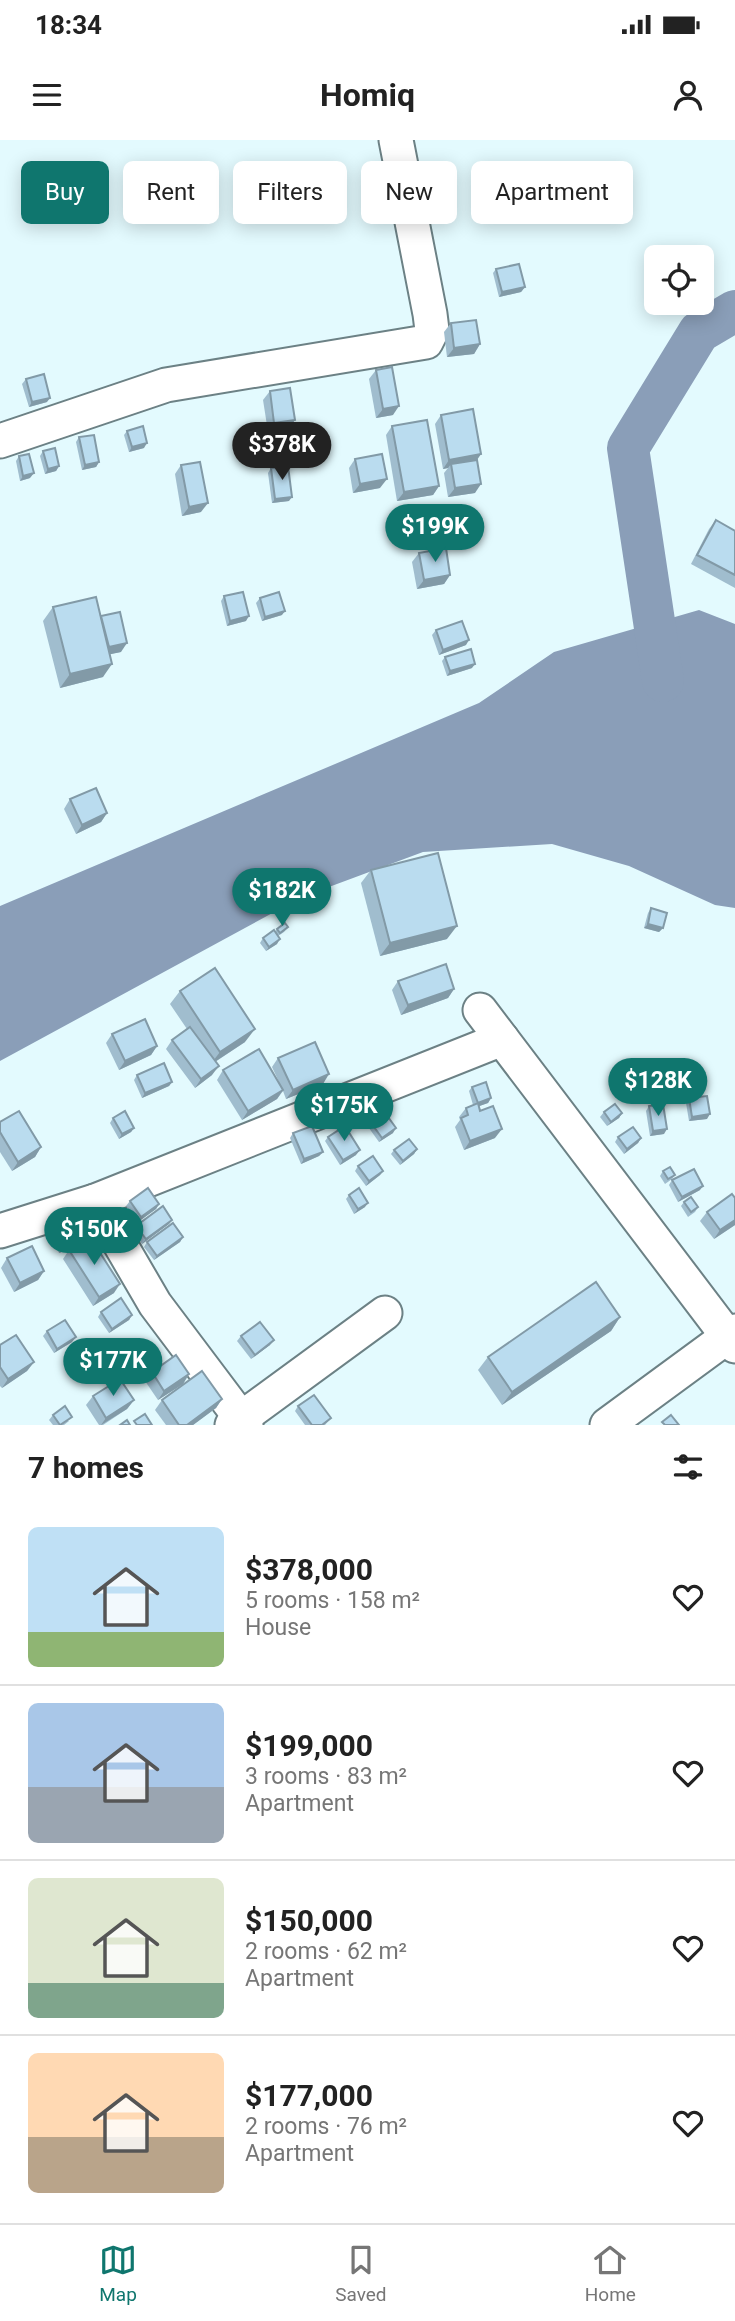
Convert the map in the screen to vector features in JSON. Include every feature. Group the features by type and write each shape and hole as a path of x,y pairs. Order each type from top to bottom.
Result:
{"street":[{"path":"0,441 166,385 415,347 426,342 432,330 430,314 396,140"},
{"path":"480,1010 733,1338 607,1425"},
{"path":"0,1231 95,1201 502,1039"},
{"path":"95,1201 155,1304 240,1423 385,1313"}],"water":[{"path":"699,610 735,624 735,908 715,905 629,866 552,844 423,852 302,897 0,1061 0,906 479,703 554,652"}],"building":[{"path":"519,264 525,287 502,292 496,269"},
{"path":"476,320 480,344 454,348 451,323"},
{"path":"392,367 399,406 383,409 376,370"},
{"path":"44,374 50,398 32,402 26,379"},
{"path":"290,388 295,420 274,423 270,391"},
{"path":"473,409 481,454 449,460 441,415"},
{"path":"427,420 439,486 404,492 392,426"},
{"path":"143,426 147,443 132,447 127,431"},
{"path":"94,435 99,462 85,465 79,437"},
{"path":"55,448 59,466 48,469 43,451"},
{"path":"29,454 34,473 23,476 19,456"},
{"path":"382,454 387,479 360,484 355,459"},
{"path":"477,460 481,484 455,488 451,464"},
{"path":"200,462 208,503 189,507 181,465"},
{"path":"288,466 292,497 275,499 271,468"},
{"path":"716,520 735,531 735,575 697,555"},
{"path":"446,548 450,575 424,580 419,553"},
{"path":"243,592 249,616 230,621 224,596"},
{"path":"279,592 285,611 265,617 260,598"},
{"path":"96,597 112,664 70,674 53,607"},
{"path":"120,612 127,643 109,647 101,616"},
{"path":"462,621 469,640 443,650 436,630"},
{"path":"471,649 475,664 450,671 445,657"},
{"path":"96,788 107,813 82,825 70,799"},
{"path":"438,853 457,926 390,943 371,870"},
{"path":"651,908 667,913 663,928 648,924"},
{"path":"285,923 288,927 280,933 277,929"},
{"path":"274,930 280,939 269,947 263,938"},
{"path":"446,964 454,989 408,1005 398,981"},
{"path":"215,968 255,1029 220,1052 180,991"},
{"path":"145,1019 157,1046 125,1061 112,1034"},
{"path":"190,1027 219,1066 201,1079 172,1040"},
{"path":"315,1042 329,1074 293,1090 278,1058"},
{"path":"259,1049 283,1090 248,1111 223,1070"},
{"path":"164,1063 172,1082 145,1093 137,1075"},
{"path":"486,1082 491,1098 478,1103 472,1087"},
{"path":"707,1096 710,1114 692,1117 689,1098"},
{"path":"378,1103 396,1128 382,1138 364,1113"},
{"path":"478,1103 480,1111 493,1106 502,1129 470,1141 461,1118 468,1115 466,1108"},
{"path":"615,1104 622,1113 611,1122 604,1112"},
{"path":"663,1104 667,1129 653,1131 649,1106"},
{"path":"19,1111 41,1147 18,1162 0,1132 0,1122"},
{"path":"125,1111 134,1128 122,1134 113,1118"},
{"path":"312,1126 323,1152 304,1159 293,1133"},
{"path":"345,1126 360,1150 343,1160 328,1137"},
{"path":"633,1127 641,1138 627,1149 618,1137"},
{"path":"409,1139 417,1149 403,1161 394,1150"},
{"path":"373,1156 383,1171 369,1181 358,1166"},
{"path":"670,1167 675,1175 668,1179 663,1171"},
{"path":"694,1169 703,1186 682,1197 672,1180"},
{"path":"148,1188 159,1204 141,1217 130,1201"},
{"path":"359,1188 368,1203 358,1209 349,1195"},
{"path":"732,1194 735,1198 735,1220 720,1230 707,1212"},
{"path":"691,1197 698,1207 691,1212 684,1202"},
{"path":"163,1206 172,1220 146,1239 136,1226"},
{"path":"84,1212 93,1233 66,1244 57,1223"},
{"path":"173,1223 183,1237 157,1256 147,1242"},
{"path":"90,1237 120,1284 99,1297 69,1250"},
{"path":"32,1246 44,1271 20,1283 7,1258"},
{"path":"596,1282 620,1317 512,1392 488,1357"},
{"path":"121,1298 132,1315 112,1329 101,1312"},
{"path":"65,1320 76,1337 57,1349 47,1331"},
{"path":"260,1322 274,1340 255,1355 241,1336"},
{"path":"16,1335 34,1362 8,1379 0,1367 0,1345"},
{"path":"176,1355 189,1374 164,1391 152,1372"},
{"path":"202,1371 222,1399 187,1425 179,1425 162,1400"},
{"path":"120,1379 134,1400 106,1418 93,1396"},
{"path":"314,1395 331,1418 322,1425 312,1425 298,1406"},
{"path":"65,1406 72,1417 60,1425 53,1415"},
{"path":"145,1414 152,1425 137,1425 134,1421"},
{"path":"671,1415 679,1425 665,1425 662,1422"}],"waterway":[{"path":"663,681 628,448 699,332 735,311"}]}
